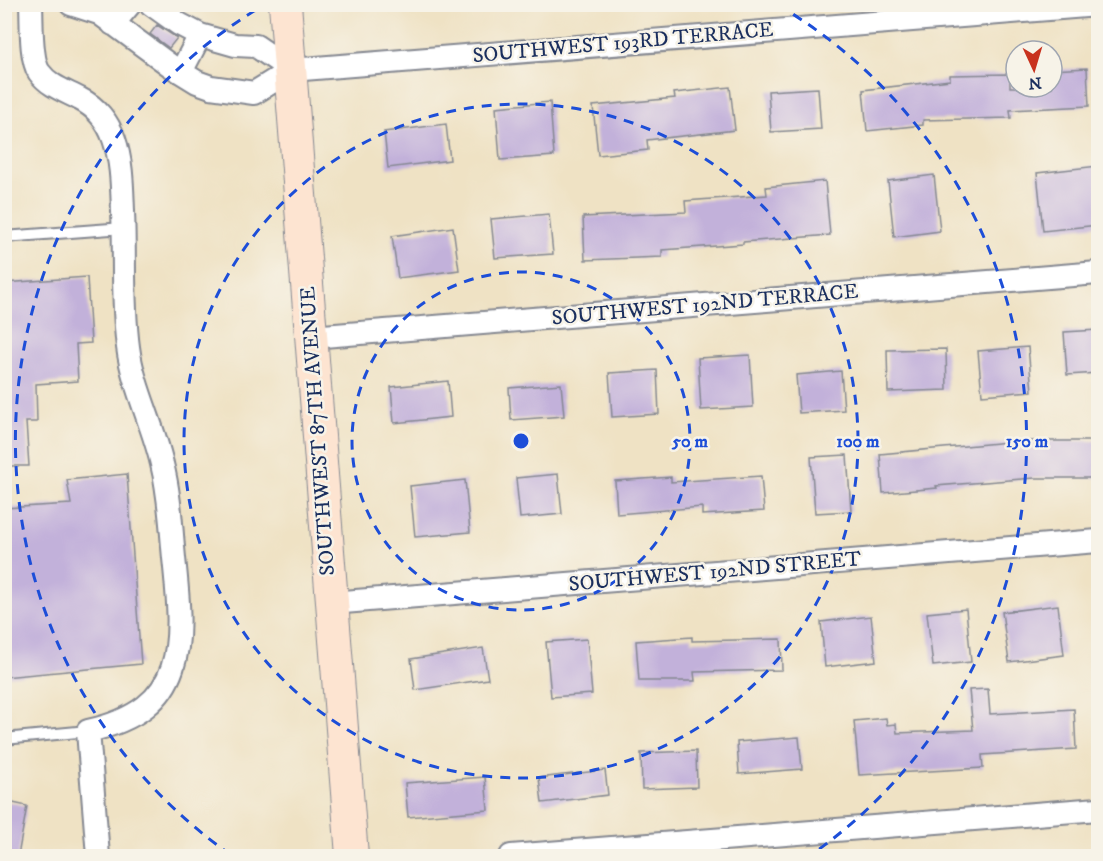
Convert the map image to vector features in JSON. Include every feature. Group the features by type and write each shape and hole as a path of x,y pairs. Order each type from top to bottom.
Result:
{"street":[{"path":"31,4 34,50 39,72 57,89 91,106 99,113 111,133 121,174 125,323 128,347 134,377 153,429 165,476 180,614 179,641 171,673 163,687 128,718 112,726 88,731 98,856"},
{"path":"71,4 99,13 181,72 211,87 255,93 291,70 256,46 235,45 200,35 179,24 151,4"},
{"path":"113,24 130,4"},
{"name":"SOUTHWEST 87TH AVENUE","path":"285,4 352,856"},
{"name":"SOUTHWEST 193RD TERRACE","path":"291,70 1098,5"},
{"path":"181,72 200,35"},
{"name":"SOUTHWEST 192ND TERRACE","path":"311,337 1098,273"},
{"name":"SOUTHWEST 192ND STREET","path":"331,603 1098,541"},
{"path":"511,856 1098,809"}],"lane":[{"path":"4,237 124,228"},
{"path":"4,739 88,731"}],"building":[{"path":"157,25 177,38 169,48 150,34"},
{"path":"1087,68 1089,106 1010,110 1011,118 923,120 923,125 867,131 863,90 950,80 950,75 1004,74 1004,99 1064,99 1064,69"},
{"path":"730,87 735,130 647,140 648,150 598,155 593,106 675,98 674,93"},
{"path":"818,88 821,129 771,132 768,91"},
{"path":"550,102 554,156 500,160 496,107"},
{"path":"446,124 450,160 388,168 384,132"},
{"path":"1098,166 1098,225 1043,231 1037,173"},
{"path":"934,175 940,231 894,237 888,181"},
{"path":"825,181 830,235 662,250 662,257 585,260 583,217 686,212 685,201 767,195 766,187"},
{"path":"549,214 553,254 495,258 491,219"},
{"path":"453,227 459,270 398,278 392,236"},
{"path":"87,277 91,343 76,344 78,381 36,384 37,422 26,422 29,466 4,466 4,283"},
{"path":"1098,330 1098,373 1067,375 1064,332"},
{"path":"1028,347 1032,391 982,395 978,351"},
{"path":"946,349 947,390 888,392 887,350"},
{"path":"750,355 753,407 701,410 698,358"},
{"path":"657,370 659,414 612,417 609,373"},
{"path":"841,371 844,410 799,413 796,375"},
{"path":"448,381 451,417 394,423 391,387"},
{"path":"561,384 564,416 511,420 509,388"},
{"path":"1019,441 1098,441 1098,478 1035,478 883,493 880,454"},
{"path":"847,455 851,511 815,513 811,457"},
{"path":"127,474 141,664 4,677 4,508 71,504 67,480"},
{"path":"558,474 562,514 520,518 516,478"},
{"path":"761,476 764,511 702,515 702,507 617,514 615,481 671,477 671,482"},
{"path":"465,480 470,532 415,537 410,486"},
{"path":"1058,605 1064,655 1009,662 1002,612"},
{"path":"966,609 971,662 933,666 927,613"},
{"path":"871,616 876,661 825,667 821,622"},
{"path":"692,637 692,641 781,639 782,670 694,672 695,681 639,681 636,641"},
{"path":"587,639 592,694 551,697 546,642"},
{"path":"483,648 488,679 415,690 411,659"},
{"path":"988,689 990,714 1074,709 1076,749 982,755 983,768 859,775 854,721 886,718 887,725 896,724 897,733 973,730 969,690"},
{"path":"799,737 802,769 739,774 737,742"},
{"path":"696,751 697,787 642,789 641,753"},
{"path":"605,770 608,795 542,803 539,778"},
{"path":"485,777 488,810 408,817 405,783"},
{"path":"4,801 27,806 18,856 4,856"}]}
